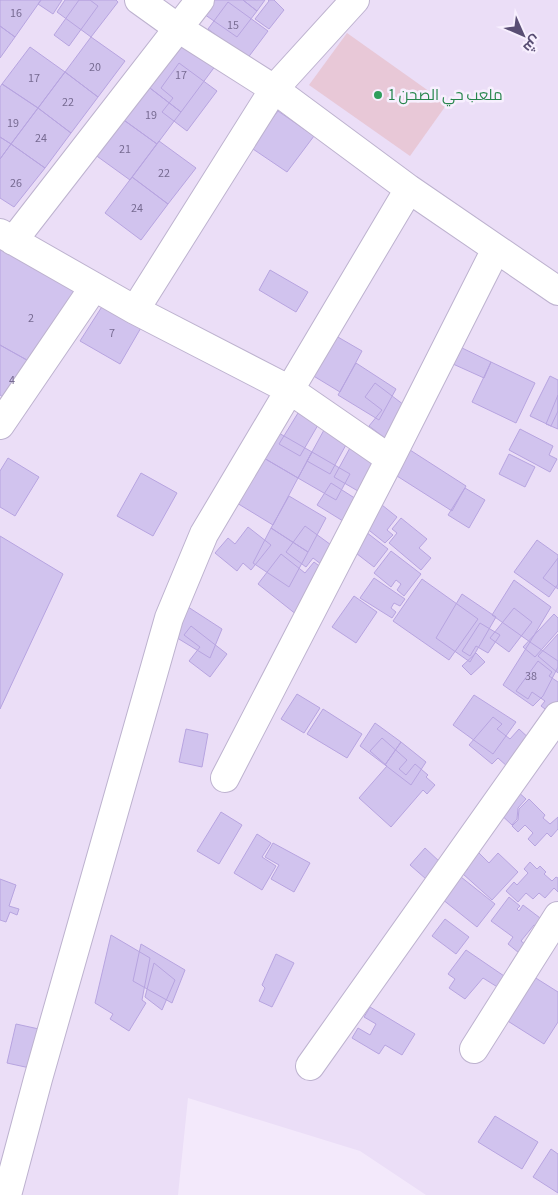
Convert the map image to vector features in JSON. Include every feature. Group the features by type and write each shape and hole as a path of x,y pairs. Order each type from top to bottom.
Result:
{"street":[{"path":"139,0 178,28 274,89 408,189 558,291"},
{"path":"200,0 7,237 135,310 290,390 390,459"},
{"path":"135,310 274,89 355,0"},
{"path":"8,1195 38,1079 169,618 204,534 408,189"},
{"path":"225,778 390,459 496,248"},
{"path":"0,425 94,287"},
{"path":"310,1066 558,716"},
{"path":"474,1049 558,916"}],"shaded area":[{"path":"0,0 558,0 558,1195 426,1195 360,1151 188,1098 178,1195 0,1195"},
{"name":"ملعب حي الصحن 1","path":"347,33 447,104 410,156 309,85"}],"building":[{"path":"0,0 41,0 15,37 0,26"},
{"path":"41,0 62,0 53,14 38,4"},
{"path":"65,0 116,0 118,2 91,37 57,12"},
{"path":"79,0 90,0 98,6 69,46 54,35"},
{"path":"210,0 243,0 257,11 237,37 201,12"},
{"path":"243,0 265,0 257,11"},
{"path":"268,0 274,0 284,10 269,29 255,19"},
{"path":"228,2 268,31 247,59 208,29"},
{"path":"0,26 15,37 0,58"},
{"path":"91,37 125,61 98,97 65,72"},
{"path":"181,39 216,65 181,112 146,85"},
{"path":"30,47 65,72 38,108 2,84"},
{"path":"179,63 217,91 187,131 162,112 173,98 161,88"},
{"path":"65,72 98,97 71,133 38,108"},
{"path":"2,84 38,108 11,144 0,137 0,87"},
{"path":"146,85 181,112 157,144 121,118"},
{"path":"38,108 71,133 45,168 11,144"},
{"path":"278,111 314,136 287,172 250,147"},
{"path":"121,118 157,144 130,180 94,154"},
{"path":"0,137 11,144 0,159"},
{"path":"159,141 196,168 168,204 132,177"},
{"path":"11,144 45,168 14,207 0,198 0,159"},
{"path":"132,177 168,204 141,240 105,213"},
{"path":"0,249 78,290 34,364 0,345"},
{"path":"270,270 308,292 296,312 259,290"},
{"path":"103,305 142,326 120,364 80,341"},
{"path":"324,329 362,351 340,392 302,369"},
{"path":"0,345 34,364 11,402 0,395"},
{"path":"460,347 491,362 484,378 453,364"},
{"path":"491,362 535,383 516,423 472,402"},
{"path":"356,363 396,389 379,420 338,395"},
{"path":"550,376 558,380 558,411 551,426 530,416"},
{"path":"375,383 408,408 385,438 369,426 382,410 365,397"},
{"path":"558,395 558,429 546,424"},
{"path":"298,413 318,425 300,456 279,444"},
{"path":"270,428 312,452 298,478 257,454"},
{"path":"520,429 553,446 549,455 557,459 550,472 509,450"},
{"path":"324,430 347,443 330,474 307,461"},
{"path":"351,446 381,463 363,494 334,477"},
{"path":"410,450 466,486 452,511 397,476"},
{"path":"312,452 350,474 336,500 298,478"},
{"path":"257,454 298,478 273,525 232,500"},
{"path":"509,454 535,467 525,487 499,474"},
{"path":"8,458 39,477 15,516 0,507 0,471"},
{"path":"141,473 177,493 153,536 117,516"},
{"path":"331,483 364,504 351,526 317,505"},
{"path":"465,488 485,500 469,528 448,515"},
{"path":"289,496 326,518 308,552 271,528"},
{"path":"382,505 397,517 387,530 393,535 385,543 365,527"},
{"path":"401,518 427,539 419,548 431,558 421,570 389,543 397,533 392,529"},
{"path":"305,526 338,550 326,568 313,558 306,567 286,552"},
{"path":"248,527 271,545 251,570 243,563 237,571 215,553 228,538 235,544"},
{"path":"271,528 308,552 289,587 253,563"},
{"path":"366,532 388,549 374,567 352,550"},
{"path":"0,536 63,574 0,709"},
{"path":"537,540 558,555 558,584 549,597 514,572"},
{"path":"391,551 421,574 404,596 397,590 401,584 396,580 391,587 374,573"},
{"path":"281,554 305,573 314,562 322,568 297,615 258,584"},
{"path":"558,558 558,589 543,578"},
{"path":"374,578 405,599 400,606 394,603 391,608 396,612 392,618 360,598"},
{"path":"422,579 478,619 449,660 393,621"},
{"path":"514,580 551,607 530,642 492,615"},
{"path":"462,594 496,617 470,662 436,638"},
{"path":"354,596 377,612 356,643 332,627"},
{"path":"185,605 222,629 210,658 174,636"},
{"path":"514,608 532,622 509,652 490,638"},
{"path":"554,614 558,618 558,631 535,657 523,647"},
{"path":"480,623 500,635 488,653 476,646 470,656 462,651"},
{"path":"191,626 227,654 210,677 189,661 200,647 184,635"},
{"path":"558,634 558,673 538,656"},
{"path":"530,642 558,661 558,667 543,696 533,706 503,685"},
{"path":"476,653 485,662 471,675 462,666"},
{"path":"538,661 552,672 549,676 558,682 558,705 552,714 541,706 545,701 532,692 528,699 516,691"},
{"path":"297,694 320,708 304,733 281,719"},
{"path":"474,695 516,722 493,754 453,725"},
{"path":"323,709 362,734 347,758 307,734"},
{"path":"493,717 502,724 497,729 510,739 519,729 532,741 509,768 498,758 492,764 469,745"},
{"path":"375,723 401,742 385,765 360,746"},
{"path":"186,729 208,734 202,767 179,762"},
{"path":"382,738 407,760 399,769 406,775 415,764 428,775 426,777 435,785 427,794 423,790 391,827 359,798 387,766 370,751"},
{"path":"401,742 426,762 411,785 385,765"},
{"path":"516,790 526,799 518,808 517,819 512,825 497,811"},
{"path":"529,799 545,815 543,818 550,824 558,817 558,829 551,837 547,833 535,846 528,839 533,833 525,825 518,832 512,826 518,820 519,809"},
{"path":"221,812 242,825 219,864 197,851"},
{"path":"257,834 271,843 262,857 276,866 262,890 234,873"},
{"path":"273,843 310,863 294,892 271,879 279,865 265,857"},
{"path":"425,848 441,863 426,879 410,865"},
{"path":"477,851 489,863 498,853 518,872 492,900 463,874 468,869 463,866"},
{"path":"530,862 537,869 540,866 546,872 544,874 552,881 556,877 558,878 558,892 554,888 545,898 539,893 533,899 526,893 518,902 506,891 514,882 517,885 528,873 524,869"},
{"path":"461,877 495,904 477,927 442,899"},
{"path":"0,879 16,885 9,906 19,909 17,915 10,912 6,922 0,920"},
{"path":"509,897 520,906 517,909 519,911 523,905 548,924 543,931 534,925 521,941 531,949 524,957 508,944 513,937 491,921"},
{"path":"445,919 469,937 456,954 432,936"},
{"path":"111,935 150,958 142,1000 146,1003 129,1031 110,1019 113,1014 95,1003"},
{"path":"141,944 185,970 172,1003 133,981"},
{"path":"466,950 507,978 499,988 483,978 465,999 449,988 455,979 448,974"},
{"path":"276,954 294,963 272,1007 259,1001 265,988 262,985"},
{"path":"154,963 175,980 162,1010 145,997"},
{"path":"531,975 558,992 558,1022 544,1044 503,1018"},
{"path":"370,1007 415,1034 402,1055 385,1045 379,1054 352,1038 358,1028 370,1035 376,1024 364,1017"},
{"path":"16,1024 48,1031 39,1070 7,1063"},
{"path":"495,1116 538,1142 522,1169 478,1142"},
{"path":"551,1149 558,1154 558,1193 533,1177"}],"place":[{"name":"ملعب حي الصحن 1","path":"378,95"}]}
